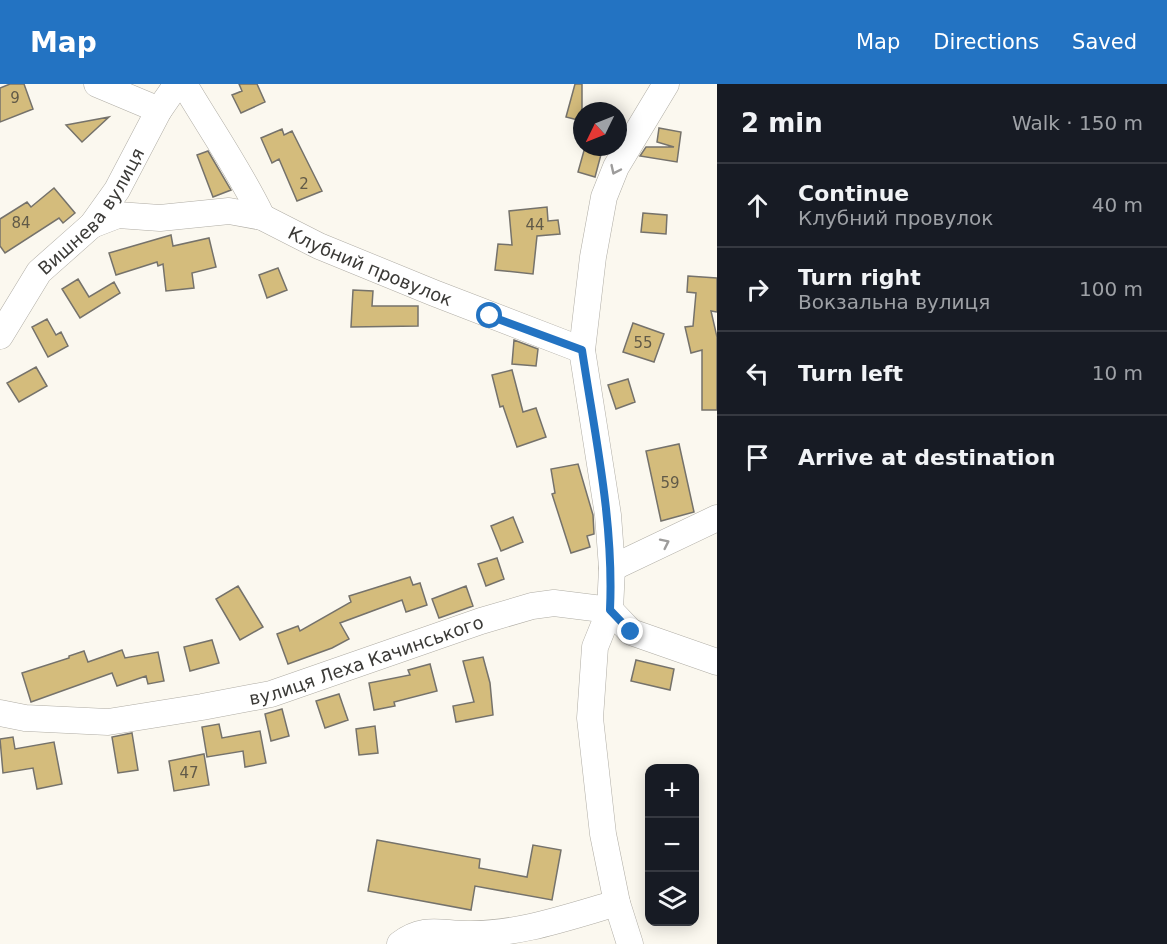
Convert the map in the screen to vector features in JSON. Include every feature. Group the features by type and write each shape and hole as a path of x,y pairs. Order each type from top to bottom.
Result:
{"street":[{"path":"97,84 159,110"},
{"name":"Вишнева вулиця","path":"0,336 39,272 92,225 117,190 159,110 177,84"},
{"path":"184,84 228,159 248,186 262,217"},
{"path":"630,944 617,903 603,834 590,718 596,647 610,610 612,568 608,515 582,350 593,257 604,197 616,167 666,84"},
{"name":"Клубний провулок","path":"92,225 118,215 160,218 229,211 262,217 319,246 582,350"},
{"path":"612,568 717,518"},
{"name":"вулиця Леха Качинського","path":"0,713 25,718 108,722 202,707 272,694 481,621 532,606 554,603 610,610"},
{"path":"610,610 631,632 717,662"},
{"path":"400,944 417,935 434,931 466,934 512,932 617,903"}],"building":[{"path":"10,84 24,84 33,109 0,122 0,88"},
{"path":"239,84 257,84 265,102 241,113 232,95 242,91"},
{"path":"575,84 582,84 582,102 573,102 573,119 566,117"},
{"path":"109,117 82,142 66,125"},
{"path":"659,128 681,132 677,162 640,156 646,147 674,147 657,142"},
{"path":"282,129 284,135 292,131 322,191 297,201 279,159 272,163 261,138"},
{"path":"208,151 231,190 213,197 197,155"},
{"path":"582,156 601,156 595,177 578,172"},
{"path":"54,188 75,213 63,223 59,218 5,253 0,246 0,219 27,202 31,207"},
{"path":"547,207 548,221 558,220 560,234 537,236 533,274 495,270 498,244 512,245 509,211"},
{"path":"643,213 667,215 666,234 641,232"},
{"path":"171,235 173,246 209,238 216,267 192,273 194,288 166,291 163,264 158,266 157,262 116,275 109,253"},
{"path":"278,268 287,290 267,298 259,275"},
{"path":"688,276 717,278 717,312 711,311 717,337 717,410 702,410 702,350 691,353 685,327 693,326 696,293 687,292"},
{"path":"78,279 89,297 114,282 120,293 80,318 62,289"},
{"path":"353,290 373,291 372,306 418,306 418,326 351,327"},
{"path":"47,319 56,335 61,332 68,346 48,357 32,327"},
{"path":"633,323 664,334 654,362 623,352"},
{"path":"514,340 538,349 536,366 512,364"},
{"path":"36,367 47,386 19,402 7,383"},
{"path":"512,370 523,412 536,408 546,437 517,447 503,406 500,407 492,375"},
{"path":"628,379 635,402 616,409 608,385"},
{"path":"679,444 694,512 661,521 646,451"},
{"path":"578,464 593,515 594,534 587,536 590,547 571,553 552,494 555,493 551,469"},
{"path":"513,517 523,542 501,551 491,526"},
{"path":"497,558 504,579 486,586 478,564"},
{"path":"410,577 413,585 420,583 427,605 406,612 402,600 340,623 349,639 332,648 288,664 277,634 298,626 300,631 351,602 349,596"},
{"path":"238,586 263,627 240,640 216,599"},
{"path":"466,586 473,606 439,618 432,599"},
{"path":"212,640 219,663 190,671 184,647"},
{"path":"122,650 125,658 158,652 164,681 148,684 146,676 117,686 112,673 31,702 22,673 84,651 88,662"},
{"path":"483,657 490,683 493,715 456,722 453,706 474,702 463,661"},
{"path":"636,660 674,669 670,690 631,681"},
{"path":"430,664 437,691 394,702 395,706 374,710 369,683 410,675 408,670"},
{"path":"339,694 348,720 325,728 316,701"},
{"path":"282,709 289,736 271,741 265,714"},
{"path":"219,724 222,738 260,731 266,763 245,767 243,751 207,757 202,727"},
{"path":"375,726 378,753 359,755 356,729"},
{"path":"132,733 138,770 118,773 112,737"},
{"path":"13,737 15,749 54,742 62,784 37,789 33,768 3,773 0,739"},
{"path":"204,754 209,785 174,791 169,761"},
{"path":"377,840 480,859 479,868 527,877 533,845 561,850 552,900 475,886 471,910 368,891"}],"route":[{"path":"490,316 582,350 608,515 612,568 610,610 631,632"}]}
